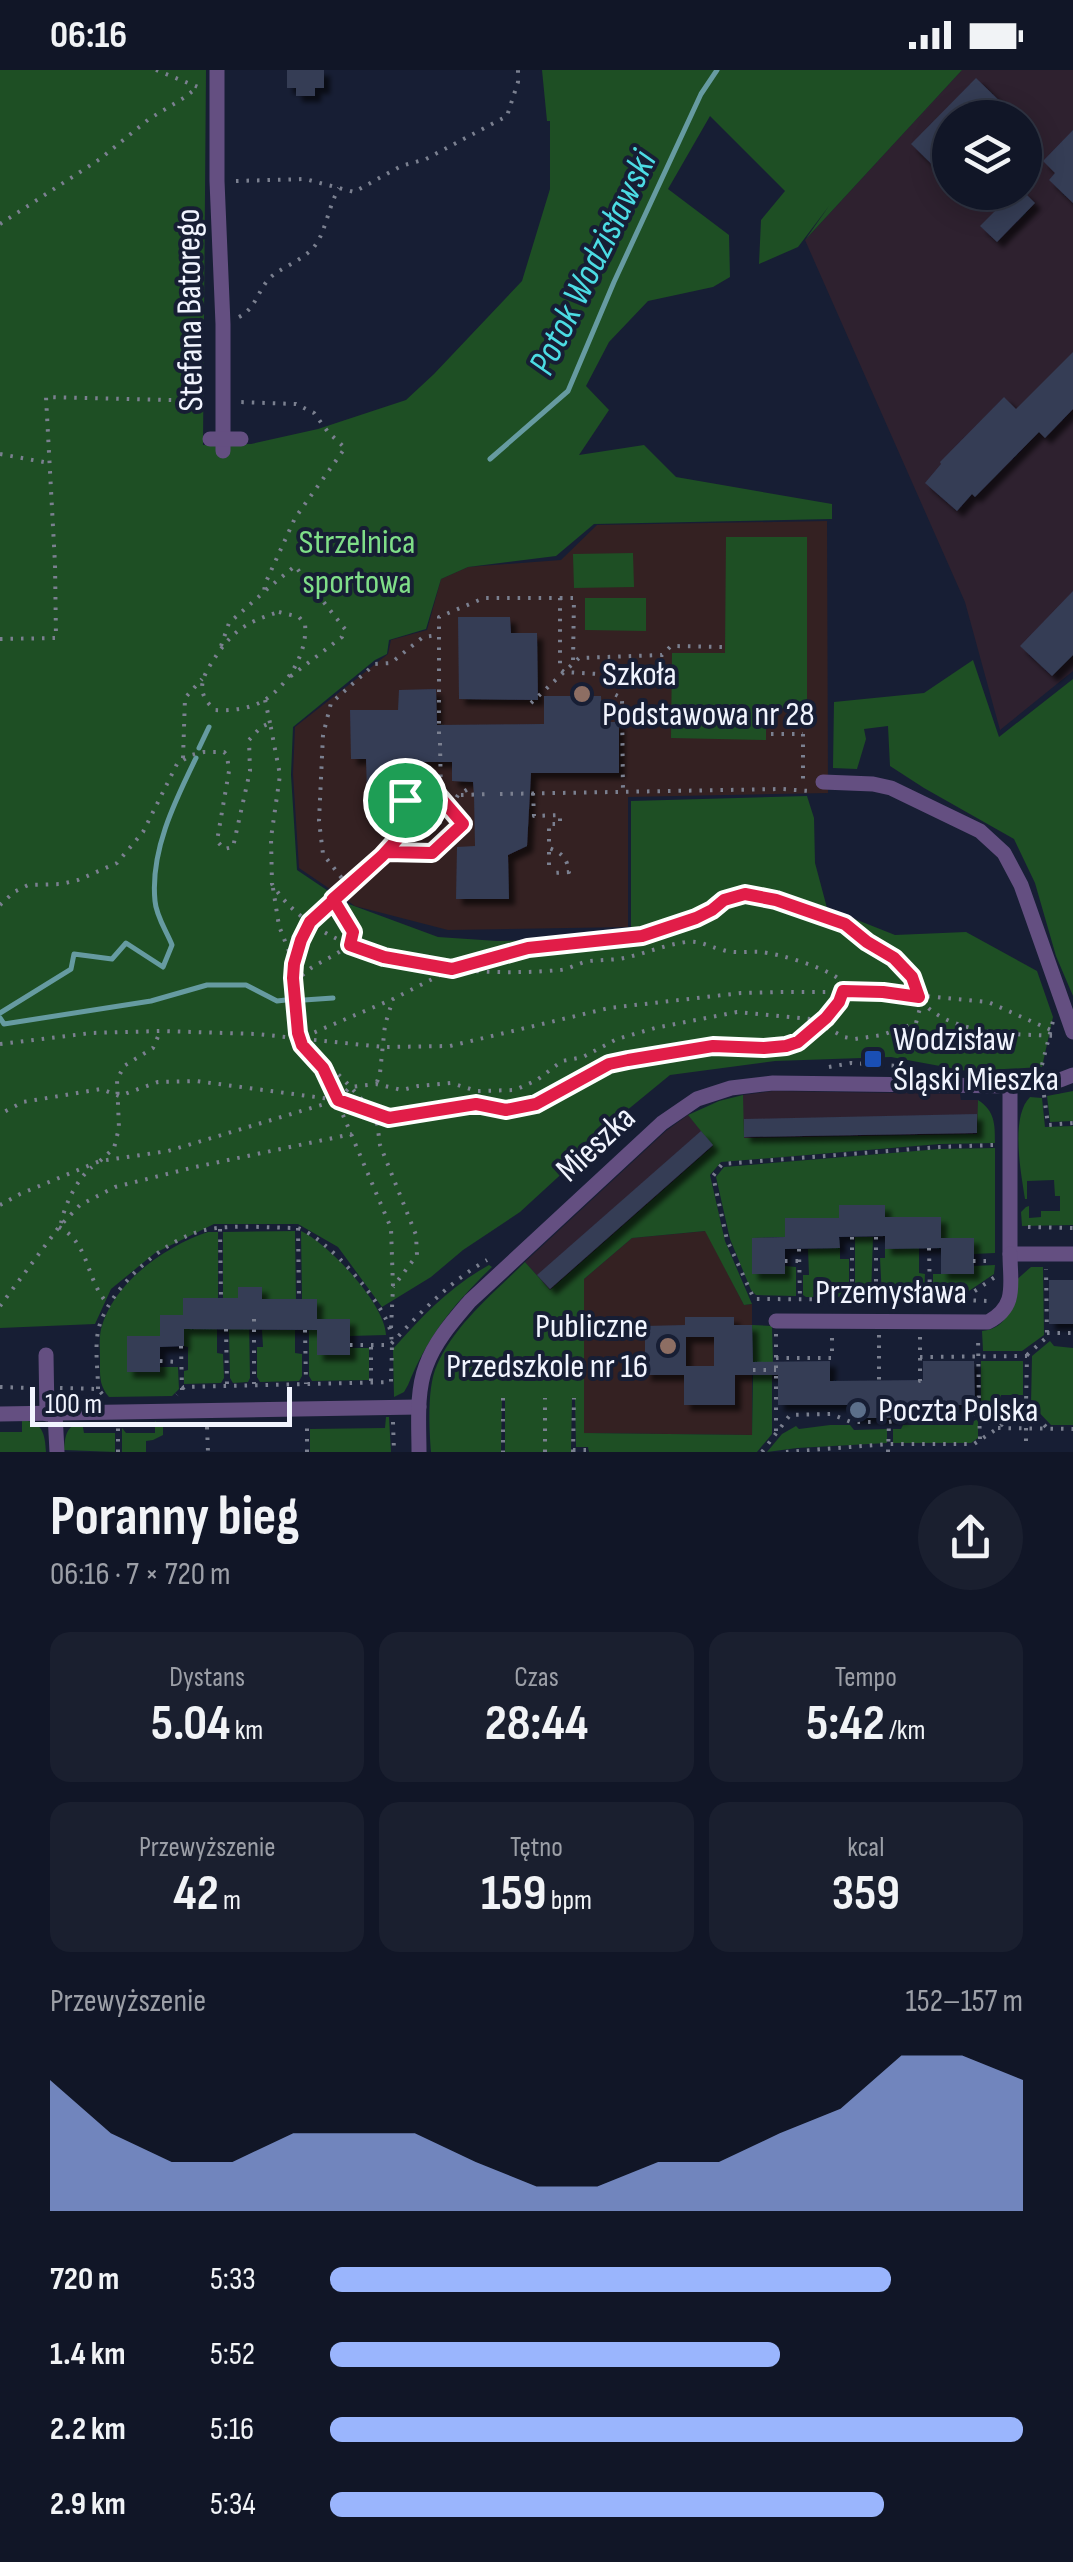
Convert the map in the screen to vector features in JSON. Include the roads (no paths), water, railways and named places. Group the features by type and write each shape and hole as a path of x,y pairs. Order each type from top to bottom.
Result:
{"street":[{"name":"Stefana Batorego","path":"218,70 217,181 223,324 219,443 241,439"},
{"name":"Stefana Batorego","path":"217,181 236,181"},
{"path":"818,786 872,784 891,788 980,831 1004,853 1020,885 1068,1034"},
{"name":"Mieszka","path":"419,1452 418,1407 425,1367 443,1334 470,1301 662,1123 697,1099 731,1088 773,1082 1010,1086 1073,1075"},
{"name":"Przemysława","path":"776,1321 988,1322 1002,1314 1010,1300 1004,1257 1010,1086"},
{"name":"Przemysława","path":"1004,1257 1073,1254"},
{"path":"46,1355 56,1452"},
{"path":"0,1414 113,1406 207,1410 418,1407"}],"waterway":[{"name":"Potok Wodzisławski","path":"490,459 568,391 701,94 717,70"},
{"path":"199,748 209,727"},
{"name":"Potok Wodzisławski","path":"0,1013 71,969 74,954 112,959 126,943 163,967 172,945 156,907 156,864 166,827 196,758"},
{"path":"0,1018 4,1024 151,1001 207,985 246,985 277,1001 286,1000"},
{"path":"304,1000 333,998"}],"place":[{"name":"Szkoła Podstawowa nr 28","path":"582,694"},
{"name":"Wodzisław Śląski Mieszka","path":"873,1059"},
{"name":"Publiczne Przedszkole nr 16","path":"668,1346"},
{"name":"Poczta Polska","path":"858,1410"}],"park label":[{"name":"Strzelnica sportowa","path":"357,562"}]}
